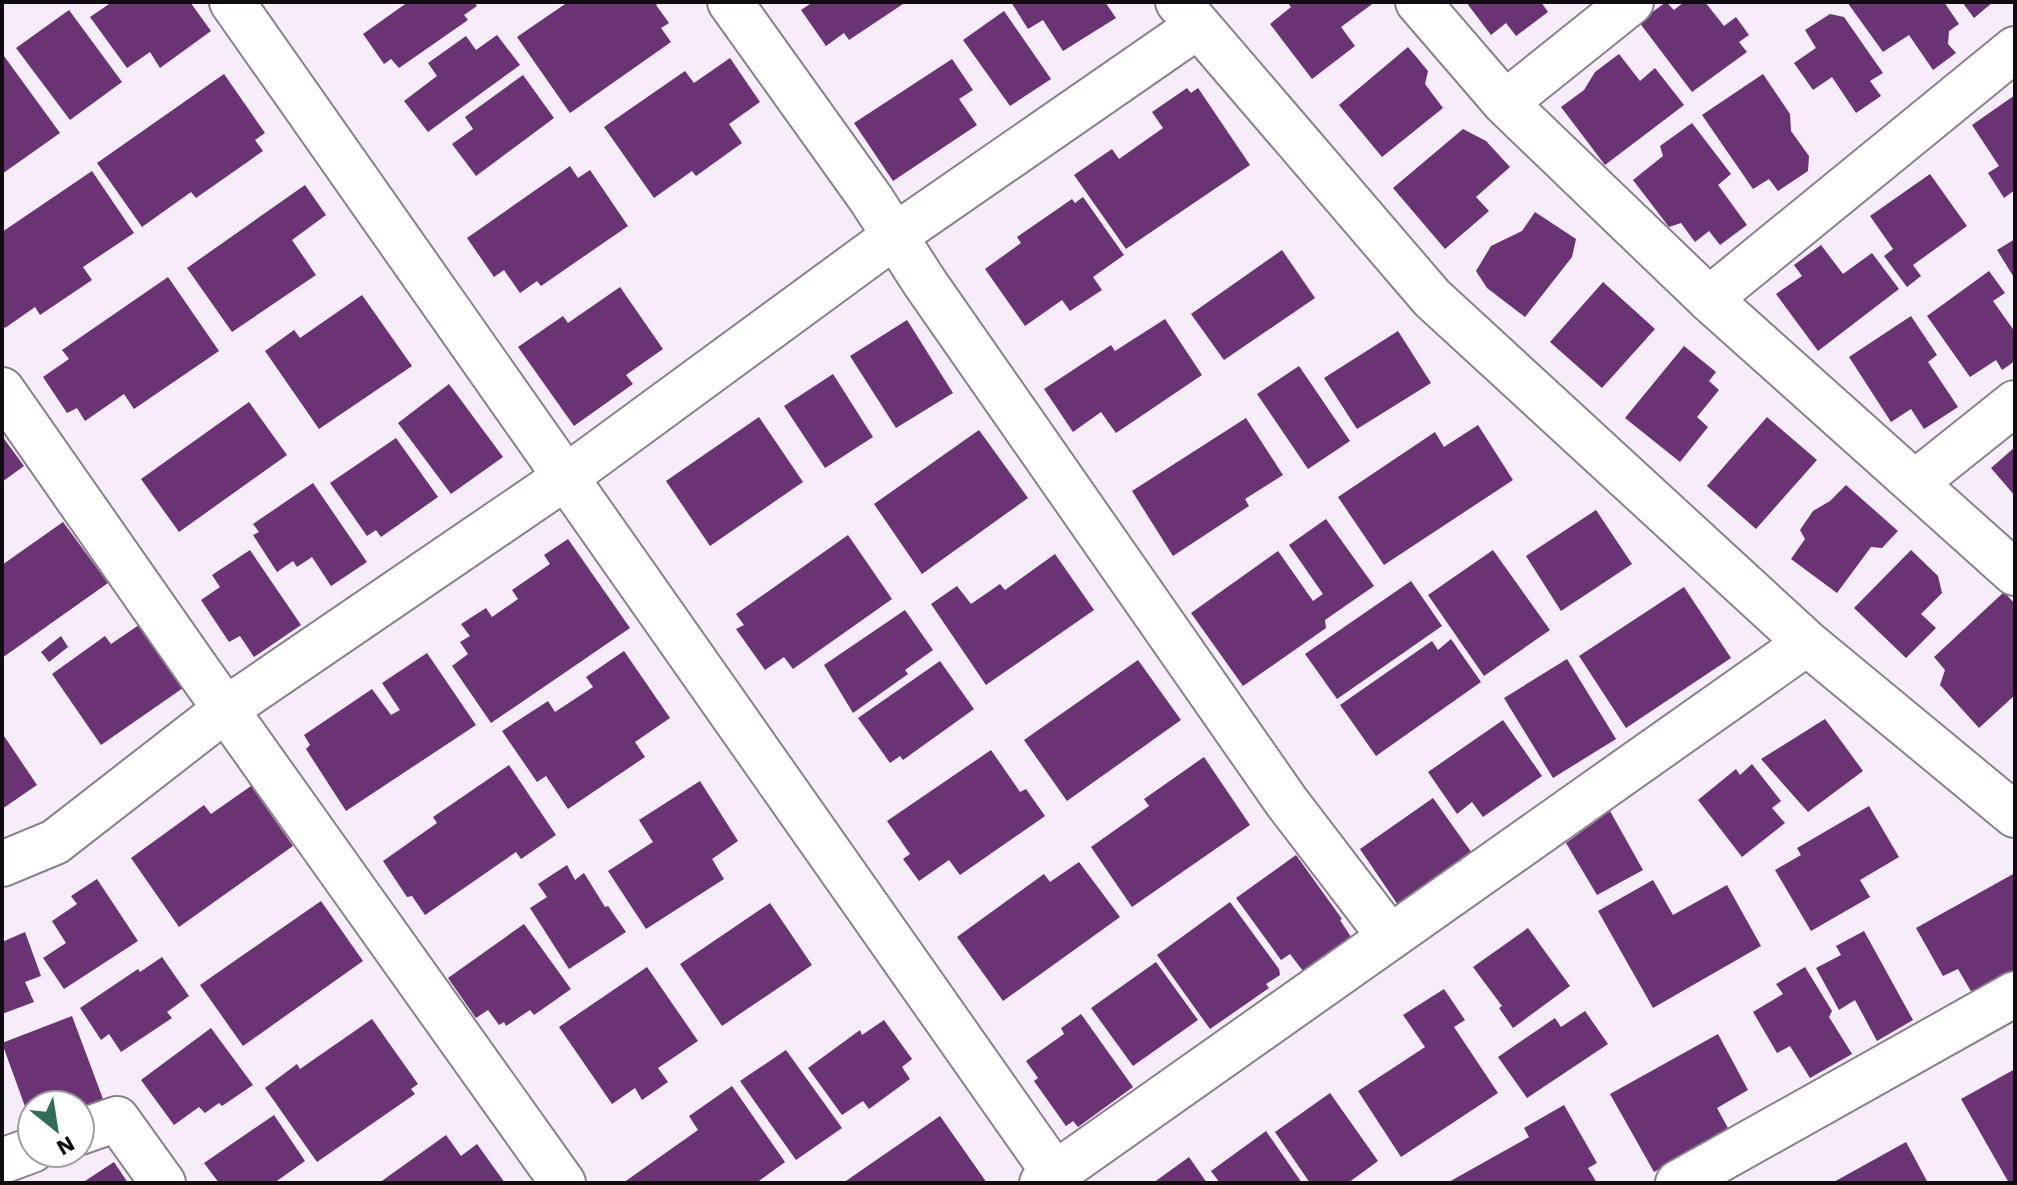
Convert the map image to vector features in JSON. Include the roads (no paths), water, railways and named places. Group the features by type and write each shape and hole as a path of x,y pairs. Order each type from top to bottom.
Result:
{"street":[{"path":"232,2 566,477 1048,1178 1807,643"},
{"path":"730,2 896,235 925,283 1286,801 1390,937"},
{"path":"1418,2 1505,103 1709,299 2015,573"},
{"path":"1505,103 1631,2"},
{"path":"2,864 55,842 226,709 566,477 896,235 1188,14 1432,298 1807,643 2015,815"},
{"path":"1709,299 2015,49"},
{"path":"2,390 563,1183"},
{"path":"1916,482 2015,403"},
{"path":"1678,1183 2015,994"},
{"path":"96,1126 117,1119 163,1183"}]}
